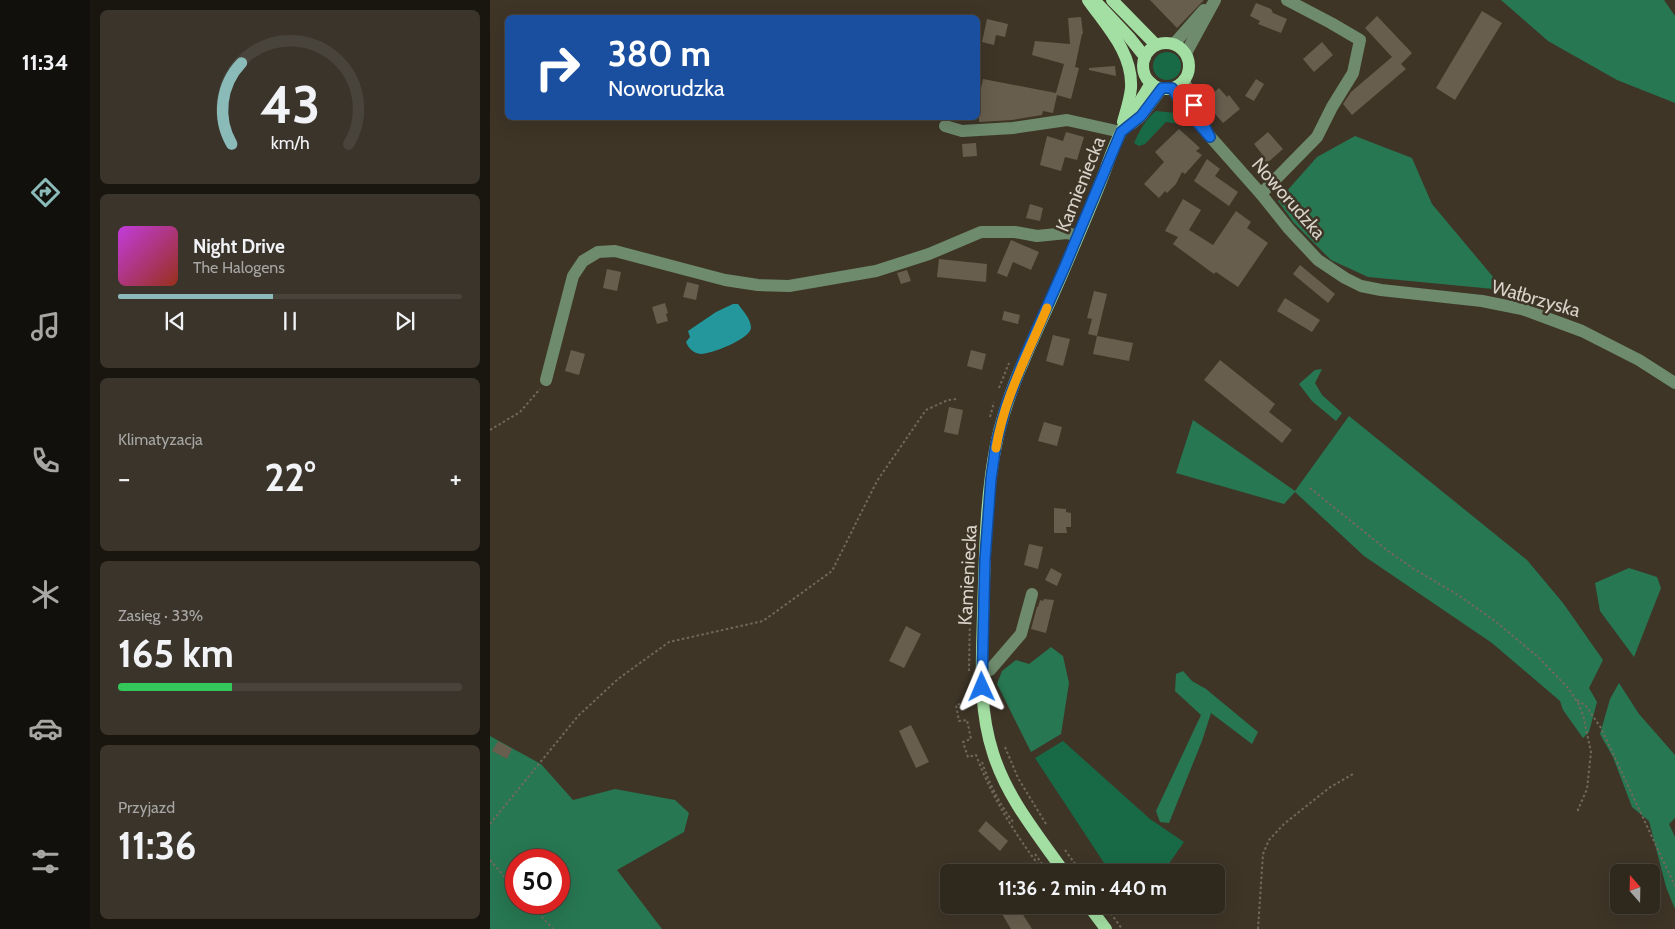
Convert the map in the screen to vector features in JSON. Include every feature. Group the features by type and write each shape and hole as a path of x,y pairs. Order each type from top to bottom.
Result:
{"main road":[{"path":"1088,0 1128,58 1131,87 1121,132"},
{"path":"1094,0 1129,36 1145,57"},
{"path":"1112,0 1156,45"},
{"path":"1162,43 1174,44 1181,47 1186,53 1190,67 1184,81 1178,86 1161,87 1144,71 1145,57 1151,48 1156,45 1162,43"},
{"name":"Kamieniecka","path":"1059,864 1012,796 993,754 987,732 982,702 981,672 986,541 991,479 996,444 1006,406 1023,361 1121,132 1141,116 1161,87"},
{"path":"1095,914 1106,929"}],"street":[{"path":"1174,44 1215,0"},
{"path":"1186,53 1215,0"},
{"path":"1260,194 1317,137 1332,107 1353,73 1360,40 1287,0"},
{"name":"Noworudzka","path":"1184,81 1210,137"},
{"name":"Noworudzka","path":"1161,87 1183,106 1318,260 1345,278"},
{"path":"945,126 962,132 1013,128 1067,120 1121,132"},
{"path":"546,380 573,276 583,261 598,252 615,251 725,280 758,285 789,286 876,271 929,254 980,232 1015,232 1037,236 1067,233 1078,236"},
{"name":"Wałbrzyska","path":"1345,278 1361,286 1380,290 1482,301 1522,310 1582,330 1639,360 1675,383"},
{"path":"981,672 990,670 1021,634 1032,594"}],"path":[{"path":"490,430 520,412 535,397 546,380"},
{"path":"490,824 578,716 618,679 669,642 763,621 832,571 878,481 926,410 948,400 957,399"},
{"path":"1310,488 1388,551 1458,595 1495,621 1538,657 1568,688 1583,716 1591,752 1587,789 1577,812"},
{"path":"1575,698 1586,706 1600,728 1675,886"},
{"path":"1004,745 1018,778 1046,825"},
{"path":"1258,929 1263,854 1270,840 1284,824 1329,788 1355,773"},
{"path":"1064,850 1075,864"},
{"path":"490,860 505,877"},
{"path":"539,914 553,929"},
{"path":"1111,914 1122,929"}],"green space":[{"path":"1501,0 1664,0 1675,16 1675,103 1617,80 1548,41"},
{"path":"1167,52 1177,56 1181,66 1177,76 1167,80 1157,76 1153,66 1157,56"},
{"path":"1156,111 1176,113 1184,122 1180,124 1166,122 1145,144 1139,146 1134,143 1146,121"},
{"path":"1355,136 1412,158 1432,204 1504,290 1368,277 1331,260 1294,223 1278,201 1317,157"},
{"path":"1322,369 1315,383 1322,395 1342,413 1336,421 1312,401 1299,384 1315,370"},
{"path":"1349,416 1527,560 1563,603 1603,660 1589,688 1597,702 1589,732 1583,738 1563,710 1560,701 1492,643 1364,556 1295,492 1284,504 1176,473 1193,420 1295,491"},
{"path":"1629,568 1657,577 1661,588 1634,657 1600,611 1595,583"},
{"path":"1051,647 1063,656 1069,683 1061,734 1031,752 997,684 1002,671 1016,660 1029,664"},
{"path":"1183,671 1192,681 1206,689 1258,732 1252,744 1211,713 1202,741 1169,823 1160,822 1156,811 1201,715 1175,691 1176,674"},
{"path":"1619,683 1639,714 1675,755 1675,818 1669,824 1675,837 1675,909 1666,887 1649,821 1632,807 1613,757 1600,734 1610,699"},
{"path":"490,736 541,764 573,800 615,789 675,800 689,813 684,832 617,870 662,929 490,929"},
{"path":"1063,741 1150,819 1184,842 1169,864 1105,864 1035,758"}],"water":[{"path":"733,304 738,304 751,325 749,332 744,337 729,345 701,354 688,347 686,342 690,337 688,331 716,312"}],"building":[{"path":"1150,0 1204,0 1177,28"},
{"path":"1256,3 1271,9 1273,13 1287,19 1281,33 1258,24 1260,21 1250,16"},
{"path":"1482,11 1502,23 1455,100 1436,88"},
{"path":"1377,16 1412,53 1401,64 1406,69 1352,115 1343,104 1351,92 1392,57 1365,28"},
{"path":"1081,17 1083,34 1075,67 1079,68 1071,99 1057,95 1053,113 1043,111 1042,115 1012,120 979,122 980,94 983,79 1056,93 1064,64 1032,55 1035,41 1070,44 1068,18"},
{"path":"987,19 1008,24 1005,37 996,35 994,45 982,42"},
{"path":"1322,42 1333,55 1314,72 1303,59"},
{"path":"1115,66 1116,76 1089,70 1089,68"},
{"path":"1256,79 1264,84 1254,101 1245,96"},
{"path":"1219,88 1227,97 1229,95 1240,109 1223,123 1204,101"},
{"path":"1179,129 1200,148 1196,151 1202,155 1185,174 1182,172 1176,184 1167,193 1165,191 1159,198 1144,184 1164,162 1155,152"},
{"path":"1066,132 1084,137 1077,160 1065,157 1061,171 1040,165 1047,136 1063,141"},
{"path":"1268,132 1283,149 1267,163 1260,156 1262,154 1254,144"},
{"path":"976,143 977,156 963,157 962,144"},
{"path":"1207,159 1220,169 1215,176 1238,192 1229,206 1194,181"},
{"path":"1183,199 1201,210 1189,230 1213,245 1236,211 1251,222 1247,228 1268,243 1238,287 1216,272 1214,274 1173,244 1178,237 1165,231"},
{"path":"1030,204 1043,208 1040,221 1026,218"},
{"path":"1011,240 1039,252 1031,270 1013,262 1007,277 997,273"},
{"path":"939,259 987,264 986,282 937,277"},
{"path":"1300,265 1335,294 1328,303 1293,274"},
{"path":"607,269 621,272 617,291 603,288"},
{"path":"907,270 911,281 901,284 897,273"},
{"path":"687,282 699,285 696,300 683,297"},
{"path":"1094,291 1107,294 1097,336 1088,334 1092,319 1087,318"},
{"path":"1285,298 1320,320 1312,332 1277,311"},
{"path":"665,303 668,321 657,324 652,307"},
{"path":"1004,311 1020,315 1018,324 1002,320"},
{"path":"1053,335 1070,339 1063,366 1046,361"},
{"path":"1097,336 1133,343 1129,361 1093,354"},
{"path":"571,350 585,354 579,375 565,371"},
{"path":"971,350 986,354 982,370 967,366"},
{"path":"1220,360 1275,404 1269,412 1292,430 1282,443 1204,380"},
{"path":"949,407 963,410 958,435 944,432"},
{"path":"1044,422 1062,427 1057,446 1038,441"},
{"path":"1054,508 1066,509 1066,512 1071,513 1071,527 1066,527 1067,533 1054,533"},
{"path":"1029,544 1043,547 1038,569 1024,565"},
{"path":"1051,568 1062,574 1057,586 1045,580"},
{"path":"1044,599 1054,600 1046,633 1031,629 1040,600 1043,601"},
{"path":"906,626 921,634 904,668 889,661"},
{"path":"911,725 929,762 916,768 899,731"},
{"path":"498,741 512,749 507,759 492,751"},
{"path":"986,821 1008,841 1000,851 978,831"},
{"path":"1002,914 1023,914 1032,929 1011,929"}],"slow traffic":[{"path":"996,448 1006,406 1023,361 1047,308"}],"route":[{"path":"982,687 985,559 991,479 996,444 1006,406 1023,361 1046,312 1121,132 1141,116 1162,88 1172,88 1183,106 1210,137 1194,105"}]}
